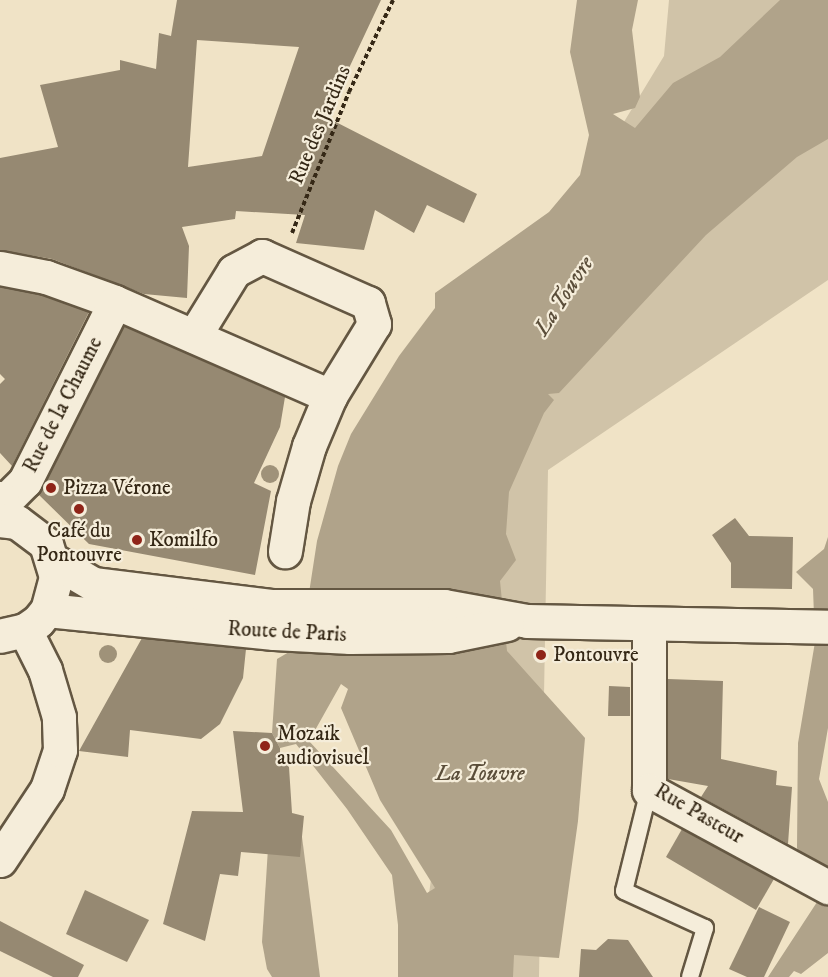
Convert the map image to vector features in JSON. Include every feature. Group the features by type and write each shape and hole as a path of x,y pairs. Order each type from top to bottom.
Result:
{"street":[{"path":"194,336 234,271 262,256 368,303 374,324 330,396 293,501 285,551"},
{"path":"0,268 46,277 116,302 330,396"},
{"name":"Rue de la Chaume","path":"3,510 25,481 116,302"},
{"path":"0,860 47,789 60,750 59,717 45,670 24,625 56,577 54,561 46,544 33,531 3,510"},
{"path":"54,561 93,584 273,620 444,606 526,621 828,627"},
{"name":"Route de Paris","path":"24,625 273,620"},
{"name":"Rue Pasteur","path":"649,624 649,790 828,886"}],"lane":[{"path":"649,790 624,891 705,928 690,977"}],"path":[{"name":"Rue des Jardins","path":"282,264 349,92 393,0"}],"shaded area":[{"path":"669,0 828,0 828,280 548,470 539,977 417,977 514,303 664,56"}],"water":[{"name":"La Touvre","path":"577,0 638,0 632,30 640,97 635,108 613,114 635,128 673,83 720,57 780,0 828,0 828,139 797,157 706,235 559,393 548,394 554,400 544,413 509,492 506,534 516,560 500,581 507,651 585,738 578,821 559,958 514,955 513,977 398,977 398,925 392,875 347,809 296,744 280,748 272,733 277,659 301,645 317,541 338,466 351,434 399,356 435,308 435,293 549,212 580,175 589,135 570,52","holes":["341,684 348,689 341,708 380,800 435,888 427,893 391,830 309,741"]},
{"path":"828,537 828,728 819,779 828,802 828,953 801,974 794,971 789,977 768,977 819,899 797,848 798,743 815,642 813,589 796,572 824,549"},
{"path":"269,833 302,837 320,977 272,977 267,969 262,942"}],"building":[{"path":"177,0 381,0 326,117 477,194 464,223 427,205 414,233 375,210 364,250 296,243 305,215 236,211 235,219 182,227 189,246 187,298 144,294 52,259 0,250 0,158 58,147 40,85 120,70 120,60 156,69 159,33 171,36","holes":["197,40 299,47 262,156 188,167"]},
{"path":"0,287 41,295 89,312 12,466 0,453 0,384 5,379 0,374"},
{"path":"124,326 285,397 280,427 254,483 271,491 255,575 89,544 38,494"},
{"path":"735,518 749,536 793,537 792,589 731,588 731,563 712,535"},
{"path":"142,638 246,649 243,678 220,724 201,739 130,730 128,757 79,751"},
{"path":"668,679 723,681 721,759 777,771 776,785 792,787 788,844 701,797 708,786 668,779"},
{"path":"609,686 630,687 630,716 608,716"},
{"path":"233,731 272,733 280,748 280,758 289,767 292,813 304,816 300,857 241,852 238,876 220,874 205,941 163,924 192,811 243,812"},
{"path":"682,829 774,879 756,910 666,857"},
{"path":"85,890 149,920 127,962 66,934"},
{"path":"759,907 790,922 764,977 747,977 729,969"},
{"path":"0,921 84,965 78,977 53,977 0,951"},
{"path":"608,939 628,940 653,977 579,977 581,949 596,950"}],"place":[{"name":"Pizza Vérone","path":"51,488"},
{"name":"Café du Pontouvre","path":"79,509"},
{"name":"Komilfo","path":"137,540"},
{"name":"Pontouvre","path":"541,655"},
{"name":"Mozaïk audiovisuel","path":"265,746"}]}
